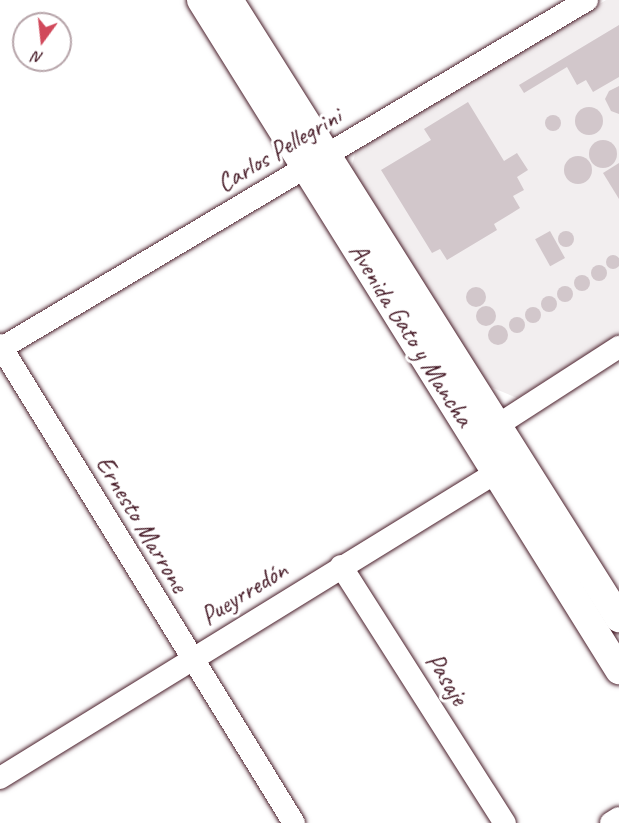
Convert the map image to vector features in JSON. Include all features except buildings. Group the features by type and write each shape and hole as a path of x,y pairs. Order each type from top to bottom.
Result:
{"main road":[{"name":"Avenida Gato y Mancha","path":"201,0 316,162 487,432 609,632 619,670"},
{"name":"Avenida Gato y Mancha","path":"229,0 316,162"},
{"name":"Avenida Gato y Mancha","path":"507,466 619,618"}],"street":[{"name":"Carlos Pellegrini","path":"1,347 587,0"},
{"name":"Ernesto Marrone","path":"1,347 190,660 294,823"},
{"path":"487,432 619,347"},
{"name":"Pueyrredón","path":"0,778 341,566 507,466"},
{"name":"Pasaje","path":"341,566 505,823"},
{"path":"611,823 619,818"}],"shaded area":[{"path":"606,0 619,0 619,334 517,398 486,385 351,169 356,151"}]}
